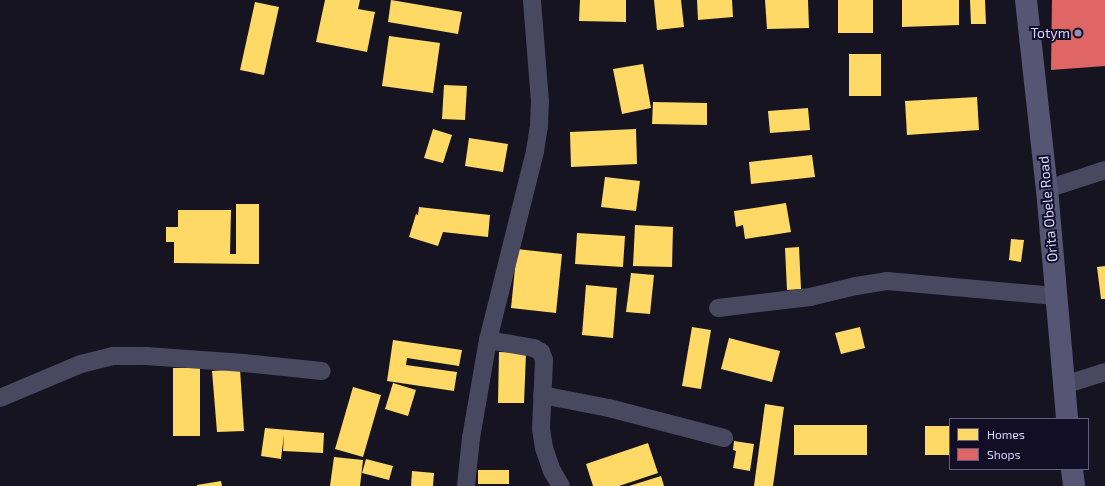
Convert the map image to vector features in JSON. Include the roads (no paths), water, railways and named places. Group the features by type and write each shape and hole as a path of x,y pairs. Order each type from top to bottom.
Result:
{"main road":[{"name":"Orita Obele Road","path":"1026,0 1047,189 1055,296 1067,418"},
{"path":"1072,470 1074,486"}],"street":[{"path":"466,486 474,417 488,340 535,152 539,126 540,102 532,0"},
{"path":"1047,189 1105,170"},
{"path":"718,308 803,298 856,286 887,281 1055,296"},
{"path":"488,340 534,348 541,352 544,360 541,429 544,448 552,471 561,486"},
{"path":"0,398 81,364 114,356 146,356 237,362 322,371"},
{"path":"1064,384 1105,372"},
{"path":"542,395 609,408 724,438"}],"place":[{"name":"Totym","path":"1078,33"}]}
